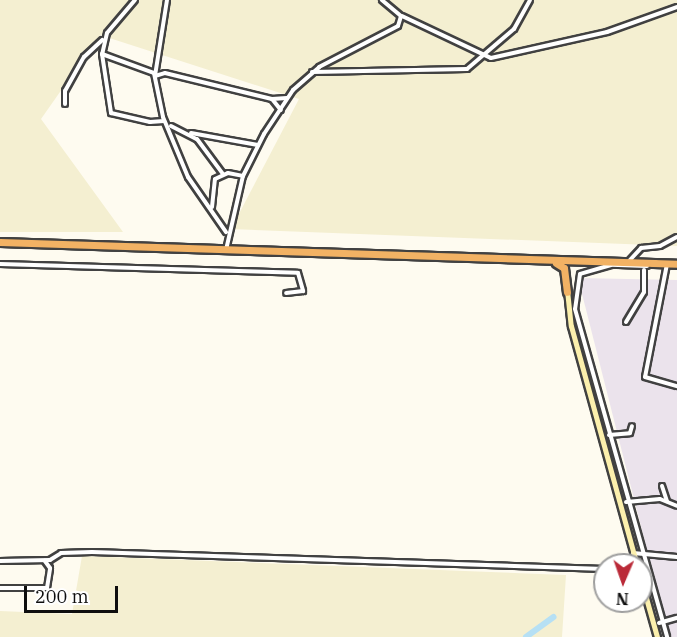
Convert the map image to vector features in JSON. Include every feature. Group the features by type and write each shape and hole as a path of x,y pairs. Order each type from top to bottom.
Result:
{"highway":[{"path":"0,242 540,261 568,260 602,263"},
{"path":"467,258 677,264"},
{"path":"540,261 562,266 567,292"},
{"path":"568,273 577,265 655,263"}],"main road":[{"path":"568,260 567,292 571,326 633,553"},
{"path":"650,613 657,637"}],"street":[{"path":"65,104 65,91 84,57 104,38 135,0"},
{"path":"167,0 155,76 164,120 170,126 192,185 212,208 226,233"},
{"path":"382,0 401,16 485,58"},
{"path":"485,58 519,23 530,0"},
{"path":"312,72 460,70 485,58 525,53 607,32 677,7"},
{"path":"226,250 226,233 243,176 258,145 288,98 312,72 335,56 386,35 398,26 401,16"},
{"path":"104,38 102,54 111,113 150,122 164,120"},
{"path":"102,54 155,76 165,74 272,99 288,98"},
{"path":"272,99 281,110"},
{"path":"170,126 188,132 258,145"},
{"path":"188,132 223,174 243,176"},
{"path":"212,208 213,183 223,174"},
{"path":"628,261 641,248 660,246 677,237"},
{"path":"0,264 298,273 303,291 286,293"},
{"path":"641,553 586,358 575,309 576,284 585,271 611,265 666,265 645,377 677,386"},
{"path":"626,322 644,292 644,270"},
{"path":"609,435 630,433 632,426"},
{"path":"662,486 667,502"},
{"path":"620,503 667,502 677,506"},
{"path":"0,561 44,560 61,553 92,552 593,569"},
{"path":"653,554 677,557"},
{"path":"0,588 47,588 50,568 44,560"},
{"path":"653,594 667,637"},
{"path":"653,624 677,618"}],"shaded area":[{"path":"0,0 677,0 677,246 231,229 299,99 100,35 41,119 123,232 0,232"},
{"path":"578,278 677,280 677,637 669,637 653,574 653,553 648,553"},
{"path":"82,556 566,575 562,637 0,637 0,611 72,614"}],"waterway":[{"path":"526,637 554,617"}]}
